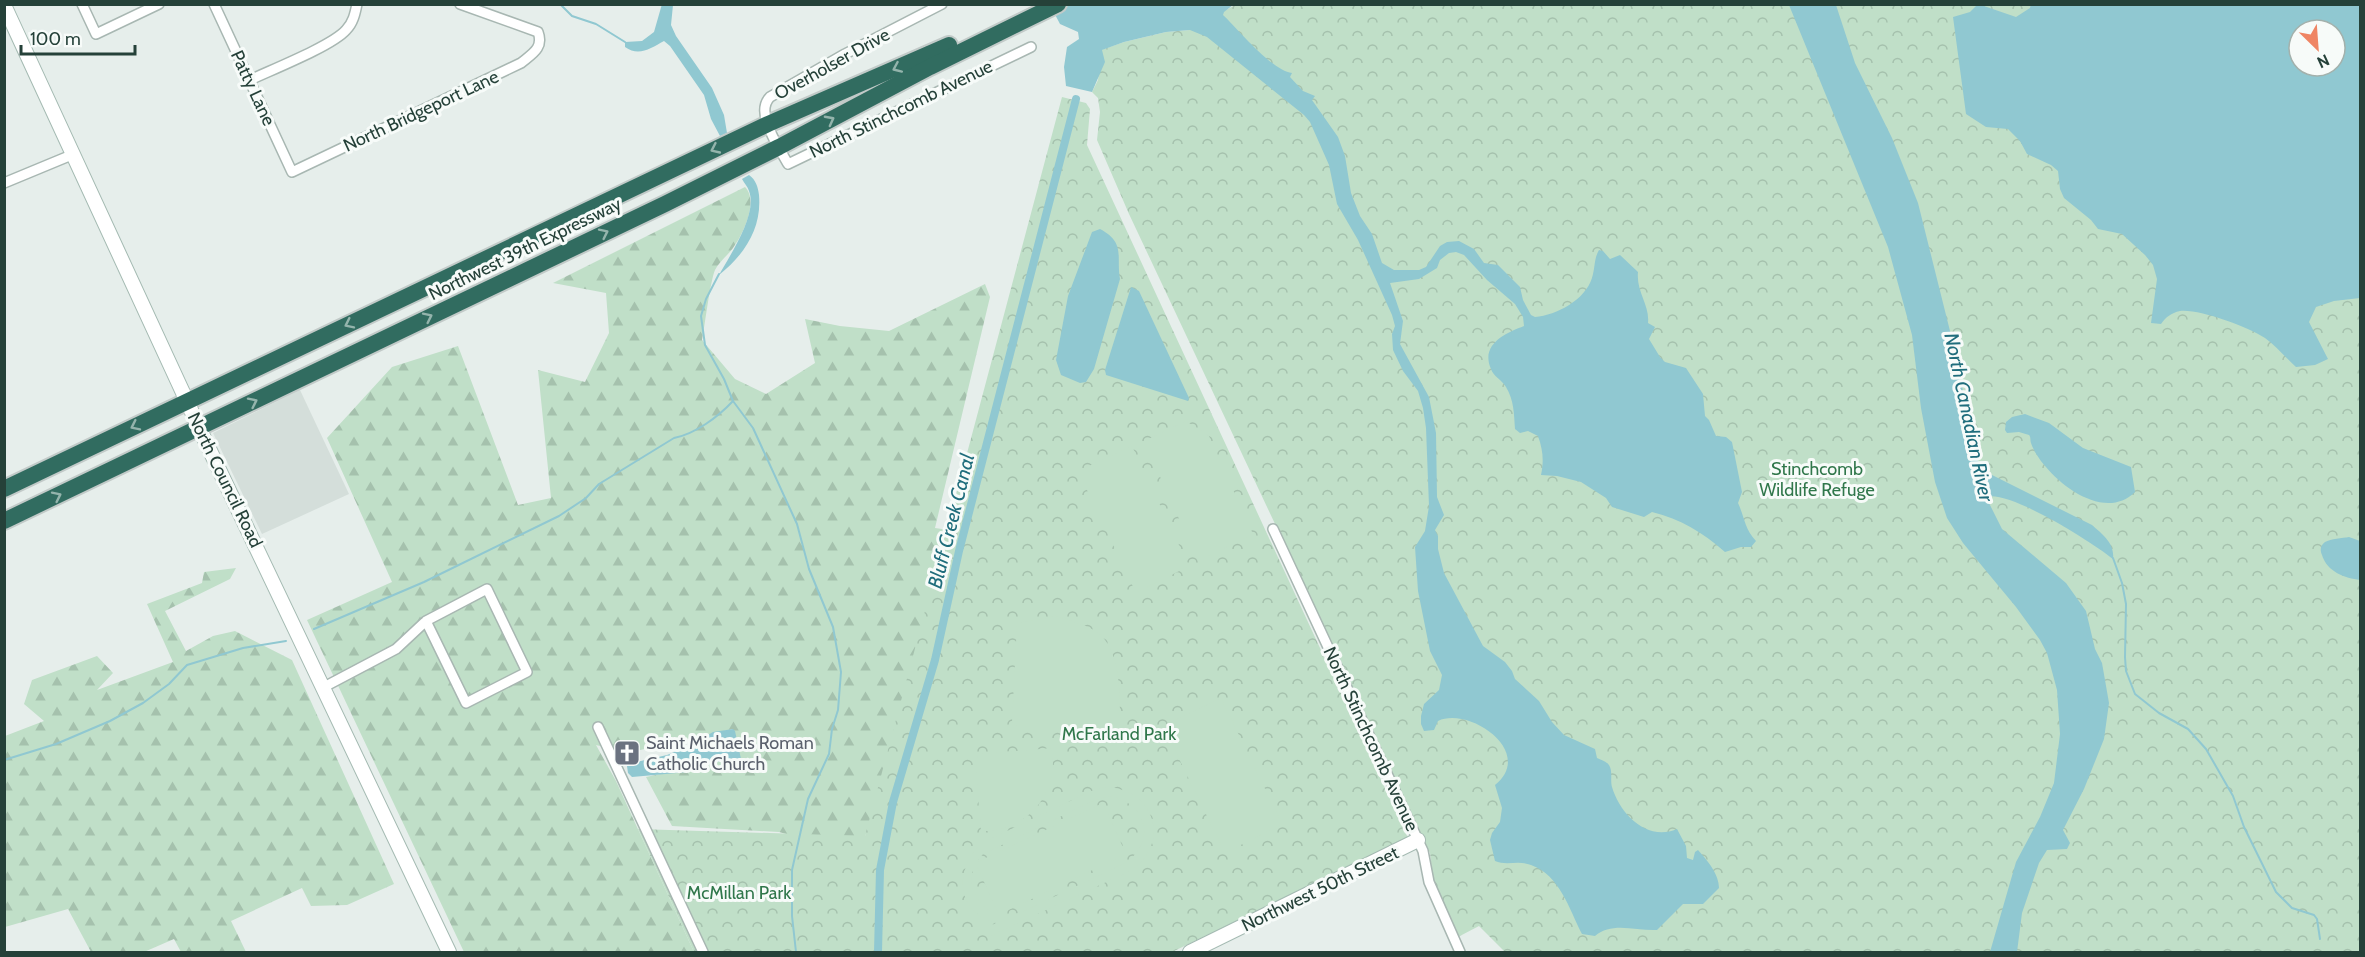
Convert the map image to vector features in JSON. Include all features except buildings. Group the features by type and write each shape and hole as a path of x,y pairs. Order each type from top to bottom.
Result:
{"highway":[{"name":"Northwest 39th Expressway","path":"4,489 768,124 1030,10 1058,4"},
{"name":"Northwest 39th Expressway","path":"4,521 778,147 930,67 1030,10"}],"main road":[{"name":"North Council Road","path":"4,5 200,428 449,952"},
{"name":"Northwest 50th Street","path":"1190,952 1418,840"}],"street":[{"path":"82,4 96,34 159,4"},
{"name":"Patty Lane","path":"214,4 292,172"},
{"path":"249,80 324,45 345,32 353,20 357,4"},
{"name":"North Bridgeport Lane","path":"292,172 521,63 540,47 541,40 538,32 460,4"},
{"path":"912,19 921,4"},
{"name":"Overholser Drive","path":"778,147 763,108 770,97 845,54 942,4"},
{"name":"North Stinchcomb Avenue","path":"778,147 788,164 1031,47"},
{"path":"4,183 74,154"},
{"name":"North Stinchcomb Avenue","path":"1273,529 1418,840 1426,859 1429,882 1460,952"},
{"path":"324,687 396,649 426,621 487,589 527,672 466,703 426,621"},
{"path":"598,727 703,952"}],"shaded area":[{"path":"300,390 349,494 262,534 213,433"}],"green space":[{"name":"Stinchcomb Wildlife Refuge","path":"1235,5 2360,5 2360,952 1505,952 1479,926 1458,937 1433,879 1430,853 1129,214 1097,140 1100,112 1098,98 1092,92 1098,80 1101,50 1166,32 1190,30"},
{"name":"McFarland Park","path":"1062,97 1086,103 1090,109 1087,145 1408,838 1172,952 694,952 638,829 865,836"},
{"path":"745,187 750,200 748,218 737,242 715,270 702,340 735,379 766,394 815,363 805,319 840,326 889,331 985,284 990,297 935,528 1005,538 865,836 797,837 779,832 672,826 646,777 721,761 733,729 627,753 596,745 616,781 694,952 464,952 307,620 392,582 327,438 392,367 458,346 518,505 551,498 538,370 585,382 609,333 606,293 553,283"},
{"path":"1186,421 1209,436 1253,534 1198,561 1144,441"},
{"path":"1132,446 1189,566 1136,593 1078,471"},
{"path":"236,568 230,579 165,611 186,651 213,636 235,631 292,660 394,884 347,905 311,906 302,888 231,921 246,952 181,952 174,939 144,952 91,952 68,909 5,927 5,736 44,721 24,704 32,680 97,656 113,673 97,690 173,662 147,604 202,583 204,572"},
{"path":"1057,616 1097,632 1111,650 1118,676 1120,726 1017,726 1012,722 1017,623"},
{"path":"1221,698 1282,824 1225,853 1163,726"},
{"path":"1052,748 1053,765 1050,780 1037,807 1013,825 998,830 981,831 975,760 980,754"},
{"path":"1106,787 1123,790 1136,797 1146,807 1152,820 1154,833 1151,847 1143,860 1130,871 988,937 984,929 996,923 982,917 972,909 963,887 967,863 974,852 984,842 1091,791","holes":["1109,796 1122,800 1139,814 1144,834 1135,854 1125,863 1022,912 1011,915 1000,914 1126,854 1103,803 977,862 983,854 1095,800","976,864 998,913 998,914 984,906 975,894 971,879"]}],"water":[{"path":"662,4 673,5 671,25 676,36 712,88 724,115 727,133 720,136 711,119 704,95 670,46 664,41 650,49 640,51 625,47 625,42 642,41 654,32"},
{"path":"1978,4 2016,17 2030,8 2031,4 2360,5 2360,298 2334,301 2316,307 2309,322 2328,359 2315,365 2296,367 2265,338 2236,324 2199,313 2180,311 2169,316 2161,324 2151,323 2157,279 2153,265 2145,255 2122,234 2098,229 2091,220 2064,198 2060,189 2058,171 2051,165 2027,154 2020,141 2008,129 1986,127 1966,114 1953,17 1970,12"},
{"path":"1050,5 1233,5 1223,15 1265,57 1284,71 1292,73 1290,77 1303,91 1315,96 1312,100 1338,137 1345,156 1351,193 1360,216 1372,234 1382,263 1394,270 1419,270 1426,267 1440,246 1447,242 1459,241 1474,249 1484,263 1498,265 1520,287 1523,300 1531,315 1535,317 1561,310 1583,293 1592,278 1599,250 1610,259 1620,255 1638,272 1648,323 1655,327 1649,339 1665,362 1686,368 1703,394 1705,416 1716,436 1726,437 1732,442 1742,492 1738,503 1747,527 1756,541 1751,547 1741,547 1725,552 1682,522 1652,512 1644,517 1612,507 1606,498 1581,482 1541,475 1542,456 1538,436 1528,431 1520,433 1515,429 1511,397 1492,371 1489,360 1489,353 1497,341 1524,326 1523,317 1515,304 1487,280 1464,255 1456,252 1449,253 1440,260 1437,268 1419,279 1390,283 1403,321 1400,344 1429,397 1436,433 1437,497 1444,515 1435,530 1444,573 1483,646 1505,662 1515,679 1539,701 1552,722 1564,735 1595,749 1597,758 1609,765 1612,787 1628,816 1645,829 1655,832 1677,829 1686,846 1687,858 1693,860 1698,850 1705,858 1715,872 1719,888 1703,904 1683,904 1657,930 1617,928 1602,931 1595,936 1582,934 1562,894 1549,876 1531,865 1495,861 1490,840 1500,822 1502,808 1495,785 1506,772 1508,759 1503,746 1494,735 1466,720 1451,718 1438,721 1434,730 1424,731 1421,724 1424,704 1439,690 1442,675 1430,651 1418,591 1415,547 1425,531 1429,506 1423,408 1418,391 1403,371 1393,350 1392,334 1395,326 1392,315 1358,240 1337,204 1329,165 1310,122 1207,37 1190,30 1166,32 1102,50 1105,62 1092,92 1066,86 1064,67 1067,47 1079,39 1078,32 1060,24"},
{"path":"1789,5 1836,5 1855,63 1892,138 1918,203 1950,331 1978,461 1988,473 2092,525 2107,539 2112,548 2113,559 2070,530 2031,509 2013,501 1986,497 2002,529 2066,583 2086,611 2095,649 2102,663 2109,703 2104,739 2084,789 2063,830 2070,843 2067,849 2047,850 2039,863 2022,913 2017,952 1990,952 2016,862 2040,817 2054,783 2060,734 2057,690 2047,653 2040,640 1963,543 1947,518 1935,482 1921,408 1912,335 1888,247"},
{"path":"749,175 756,184 759,195 758,219 750,240 736,259 719,275 742,234 750,211 751,200 742,179"},
{"path":"1100,229 1114,239 1117,245 1120,279 1094,369 1086,382 1080,383 1061,375 1056,360 1068,296 1092,232"},
{"path":"1131,287 1139,291 1189,398 1188,401 1106,375 1105,370"},
{"path":"2025,414 2049,423 2083,448 2131,467 2135,492 2124,500 2113,503 2088,499 2076,493 2044,465 2032,446 2029,435 2019,432 2007,433 2005,430 2006,422 2012,417"},
{"path":"2349,537 2360,541 2360,580 2348,578 2332,570 2324,561 2321,553 2321,547 2325,542"},
{"path":"733,729 741,759 709,763 704,761 688,772 632,777 628,773 627,766 632,763 667,755 713,732"}],"waterway":[{"path":"560,4 572,16 596,24 625,42"},
{"name":"Bluff Creek Canal","path":"878,952 880,870 893,802 935,660 959,551 1076,99"},
{"path":"719,274 706,299 701,316 705,345 733,401 753,428 797,524 809,569 833,627 841,672 838,710 832,729 829,754 808,799 792,870 792,916 796,952"},
{"path":"314,629 424,582 559,516 586,498 599,484 674,438 690,433 706,424 733,401"},
{"path":"2113,558 2122,583 2126,604 2126,671 2135,694 2159,713 2188,729 2206,749 2233,796 2244,827 2276,892 2292,908 2314,915 2317,919 2320,939"},
{"path":"4,760 56,744 110,721 143,703 169,684 187,665 243,648 286,641"}],"place":[{"name":"Saint Michaels Roman Catholic Church","path":"627,753"}],"water label":[{"name":"North Canadian River","path":"1969,417"}],"park label":[{"name":"McMillan Park","path":"739,893"}]}
